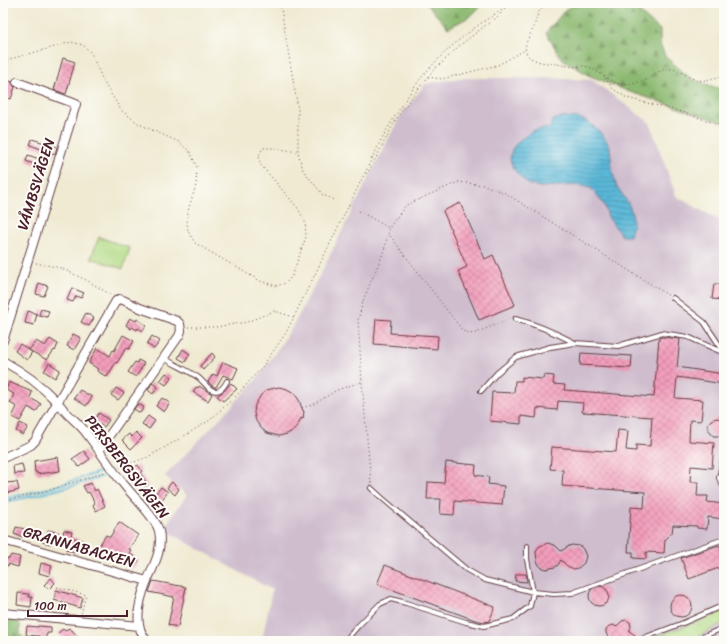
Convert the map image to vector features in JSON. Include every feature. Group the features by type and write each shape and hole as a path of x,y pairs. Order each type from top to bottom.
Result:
{"street":[{"name":"VÅMBSVÄGEN","path":"3,341 76,104 17,82"},
{"path":"3,458 31,445 35,441 116,301 119,299 176,321 181,327 179,336 99,450"},
{"name":"PERSBERGSVÄGEN","path":"3,361 16,368 57,401 86,433 112,470 152,518 159,530 161,544 157,558 147,581 139,608 139,626 144,638 147,641"},
{"name":"GRANNABACKEN","path":"3,540 147,581"},
{"path":"3,613 139,626"}],"lane":[{"path":"672,298 704,322 724,353"},
{"path":"515,319 556,332 575,343"},
{"path":"481,391 497,373 516,357 550,347 575,343 618,346 662,333 688,337 724,353"},
{"path":"163,358 199,378 206,386 216,391 220,390 227,381"},
{"path":"724,455 719,478 724,488"},
{"path":"371,488 467,570 485,580 533,592 554,594 572,593 724,539"},
{"path":"345,641 380,604 391,600 406,602 466,622 484,626 513,619 530,606 533,592 527,559 527,546"},
{"path":"639,641 724,605"},
{"path":"693,641 724,626"},
{"path":"646,637 649,641"}],"path":[{"path":"280,3 298,109 298,152 303,170 323,195 335,200"},
{"path":"3,500 30,496 148,457 210,420 237,395 263,366 286,334 383,136 397,112 423,76 456,42 502,9 514,3"},
{"path":"537,3 541,9"},
{"path":"557,3 541,9 526,44 526,54 535,61 588,67 604,77 621,84 629,84 648,79 657,72 671,69 676,69 696,80 708,80 712,78 724,77"},
{"path":"364,176 370,169 396,119 435,68 459,46 495,19 501,13 502,9"},
{"path":"3,62 71,42 83,45 91,53 104,83 121,110 140,124 179,142 190,152 197,167 196,185 186,223 188,231 195,243 260,281 276,286 286,283 292,276 306,236 305,221 297,207 260,164 259,155 263,148 274,148 298,152"},
{"path":"428,77 442,79 498,65 525,50"},
{"path":"604,77 613,89 628,98 676,110 724,126"},
{"path":"371,488 358,320 364,298 384,251 389,228 406,205 458,182 484,185 505,193 672,298"},
{"path":"359,211 389,228"},
{"path":"388,233 463,331 473,334 509,319 515,319"},
{"path":"27,262 61,268 88,281 119,299"},
{"path":"181,327 216,327 247,322 274,310 294,318"},
{"path":"302,408 314,404 337,390 362,382"},
{"path":"57,587 86,595 79,620"}],"shaded area":[{"path":"459,78 544,78 592,80 650,123 676,196 724,223 724,638 714,641 262,641 272,590 163,529 187,495 165,476 249,388 280,346 294,324 325,265 399,118 425,84"}],"green space":[{"path":"426,3 484,3 471,16 448,28"},
{"path":"575,3 605,3 606,6 614,12 622,8 637,10 660,30 660,44 665,56 691,79 724,89 724,121 721,122 630,92 588,75 561,58 546,33 565,10"},
{"path":"99,237 130,248 123,269 91,258"},
{"path":"724,611 724,622 694,638 680,642 673,642 652,641 650,638 706,619"},
{"path":"20,618 20,634 27,641 3,641 3,619"}],"water":[{"path":"563,117 584,120 596,128 610,147 612,169 616,185 628,203 632,213 633,224 630,236 622,236 608,217 605,206 591,188 577,185 541,187 530,185 524,181 513,168 510,159 512,149 519,141 534,130 550,128 553,120"}],"building":[{"path":"63,58 75,62 66,94 54,90"},
{"path":"7,80 12,82 15,87 11,99 4,97 5,94 3,93"},
{"path":"32,139 57,147 55,154 30,145"},
{"path":"28,155 39,159 37,165 26,161"},
{"path":"460,203 485,259 493,255 515,305 479,320 458,271 467,267 443,211"},
{"path":"39,283 48,286 44,296 36,294"},
{"path":"714,284 724,284 724,300 712,299"},
{"path":"72,288 84,293 81,298 76,296 73,302 67,300"},
{"path":"41,309 49,311 47,317 39,315"},
{"path":"28,311 37,314 34,325 25,323"},
{"path":"86,313 94,318 89,326 81,322"},
{"path":"130,318 136,321 137,319 146,325 143,331 132,327 131,329 126,325"},
{"path":"376,319 391,320 390,333 438,336 437,349 374,344"},
{"path":"73,334 81,338 74,350 67,346"},
{"path":"123,335 134,341 129,349 126,348 107,377 97,371 98,369 89,363 97,348 110,356"},
{"path":"152,336 160,341 154,349 147,344"},
{"path":"659,338 680,339 677,367 724,374 724,384 677,377 675,398 703,400 701,421 690,420 689,441 714,443 712,468 691,466 690,482 698,482 697,496 708,496 707,502 724,504 724,519 708,517 707,529 697,528 697,526 673,525 672,533 665,540 664,553 646,552 646,559 633,558 633,552 628,552 631,507 644,508 645,492 562,486 563,470 550,469 552,447 616,452 618,430 628,431 626,450 636,451 636,445 650,446 652,417 582,412 583,403 558,401 557,410 537,408 536,418 521,416 521,424 490,421 492,392 514,393 515,381 522,381 522,377 543,379 544,375 554,376 553,384 565,385 564,390 654,397"},
{"path":"50,339 58,344 55,351 54,350 47,360 29,350 36,341 45,346"},
{"path":"20,344 32,352 27,360 15,351"},
{"path":"183,349 190,354 185,362 178,358"},
{"path":"212,353 215,357 203,370 200,366"},
{"path":"581,353 632,356 631,368 580,365"},
{"path":"138,360 144,363 136,377 128,372"},
{"path":"223,362 238,368 233,379 223,375 216,387 214,387 208,382 213,374 217,376"},
{"path":"49,363 60,370 55,378 44,371"},
{"path":"166,373 172,377 166,385 160,381"},
{"path":"9,382 32,392 30,398 41,404 36,412 28,407 20,421 12,417 17,407 10,403 14,394 6,390"},
{"path":"152,383 158,387 153,394 148,390"},
{"path":"231,383 237,389 223,401 217,396"},
{"path":"199,386 212,394 208,401 193,392 196,387 198,388"},
{"path":"279,387 294,393 304,411 303,419 301,418 294,430 279,436 267,433 261,428 256,421 254,413 255,405 261,395 267,390"},
{"path":"116,388 124,393 118,400 111,395"},
{"path":"80,390 92,397 86,406 74,398"},
{"path":"162,398 170,403 164,412 156,406"},
{"path":"138,404 144,407 140,413 134,409"},
{"path":"99,413 109,420 104,427 93,421"},
{"path":"148,416 155,421 149,429 142,424"},
{"path":"717,418 724,422 724,433 719,436 713,436 709,431 708,424 711,420"},
{"path":"20,423 28,427 23,435 16,431"},
{"path":"136,432 142,438 131,449 122,440 129,434 132,437"},
{"path":"84,451 90,459 79,467 72,459"},
{"path":"58,457 60,471 37,474 37,472 35,472 34,461"},
{"path":"446,462 476,465 475,475 489,477 488,484 504,486 502,505 455,501 454,515 440,514 441,499 427,499 428,482 444,483"},
{"path":"22,464 24,473 14,474 13,466"},
{"path":"138,465 142,471 140,473 148,485 139,490 128,472"},
{"path":"17,482 19,490 7,493 5,483"},
{"path":"172,482 179,489 175,495 167,488"},
{"path":"91,483 95,491 97,489 105,506 96,511 93,505 95,503 89,492 87,493 83,486"},
{"path":"161,487 168,492 159,503 153,497"},
{"path":"119,522 138,535 129,549 131,550 129,553 139,560 133,569 128,566 129,564 99,546 106,535 110,537"},
{"path":"16,527 25,529 23,537 14,534"},
{"path":"48,530 59,533 56,543 52,542 51,544 42,542 44,535 47,535"},
{"path":"64,530 72,532 71,537 83,541 81,546 78,545 76,552 66,550 68,538 62,536"},
{"path":"548,543 556,546 561,551 572,545 580,546 586,556 584,563 578,568 574,569 567,566 561,560 555,567 546,569 542,568 537,561 536,553 540,546"},
{"path":"719,545 724,558 724,566 689,579 681,558"},
{"path":"11,555 20,557 18,567 3,564 4,557 9,559"},
{"path":"41,563 52,566 49,576 39,573"},
{"path":"385,565 495,607 489,621 484,622 475,620 377,584"},
{"path":"516,574 526,574 527,582 515,581"},
{"path":"51,578 55,583 49,589 44,585"},
{"path":"153,581 186,587 178,627 168,625 174,597 149,592"},
{"path":"599,586 606,589 609,596 606,603 599,606 592,603 589,596 592,589"},
{"path":"56,590 83,598 80,608 54,600"},
{"path":"18,593 29,594 29,597 32,597 31,607 17,605"},
{"path":"681,595 689,598 692,606 689,614 681,617 673,614 670,606 673,598"},
{"path":"626,620 630,622 631,627 629,631 635,635 636,641 611,641 611,638 608,637 606,633 606,629 609,626 614,625 616,627 622,621"},
{"path":"27,626 51,627 51,633 47,633 46,640 39,639 39,636 26,635"},
{"path":"69,628 81,641 66,641 58,633 63,629 65,631"}],"waterway":[{"path":"3,499 50,488 106,470"},
{"path":"3,502 29,497 107,475"}]}
